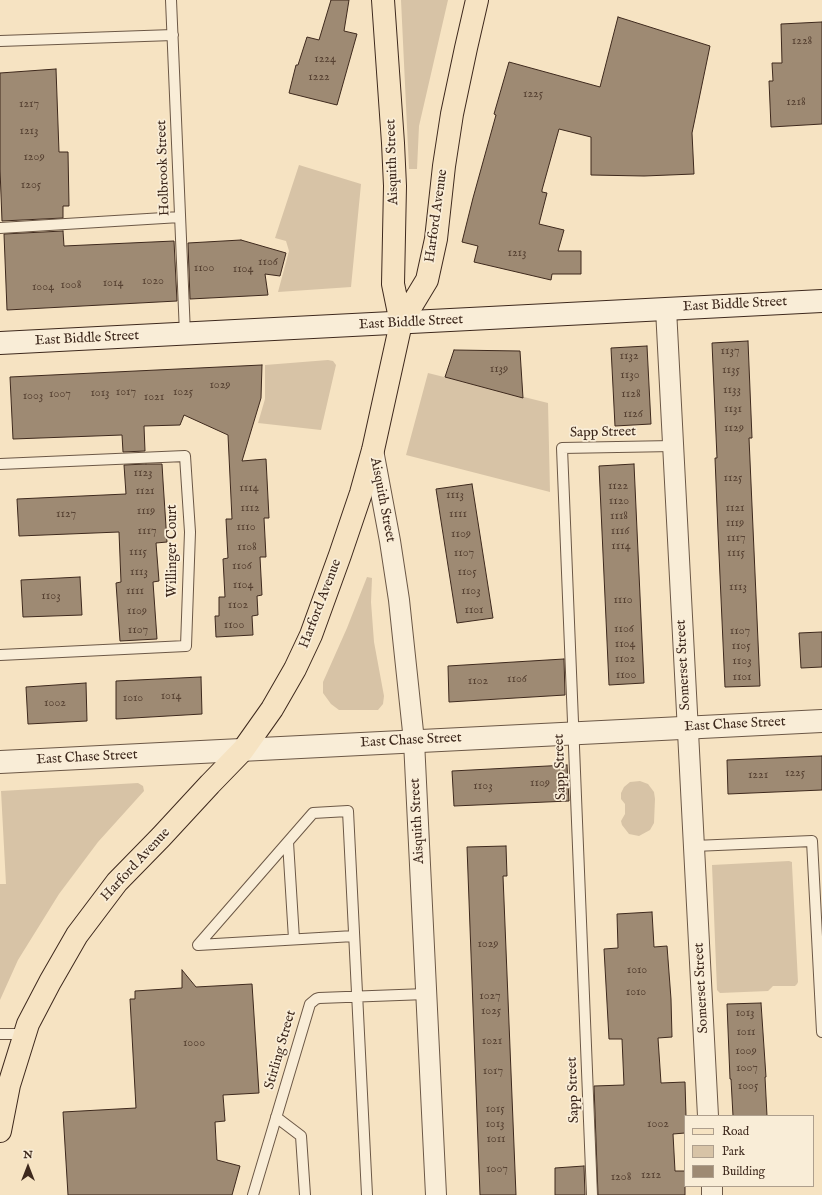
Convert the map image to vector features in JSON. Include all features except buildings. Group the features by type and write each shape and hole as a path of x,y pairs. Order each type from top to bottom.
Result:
{"main road":[{"name":"Aisquith Street","path":"383,0 395,186 393,284 401,323"},
{"name":"Harford Avenue","path":"0,1130 9,1085 24,1034 50,982 77,935 117,882 161,838 243,750 272,709 295,669 311,635 361,493 373,450 401,323 427,280 436,239 444,166 452,114 477,0"}],"street":[{"name":"East Biddle Street","path":"0,343 822,301"},
{"name":"Somerset Street","path":"666,309 708,1115"},
{"name":"Aisquith Street","path":"373,450 390,541 399,600 414,741 436,1195"},
{"name":"East Chase Street","path":"0,762 822,721"}],"lane":[{"name":"Holbrook Street","path":"171,0 185,334"},
{"path":"0,41 173,35"},
{"path":"0,228 180,217"},
{"name":"Sapp Street","path":"592,1195 562,448 673,446"},
{"name":"Willinger Court","path":"0,464 185,456 190,532 186,646 0,655"},
{"path":"354,936 198,945 314,813 348,811 367,1195"},
{"path":"694,846 812,841 822,1032"},
{"path":"288,842 294,939"},
{"name":"Stirling Street","path":"253,1195 310,1004 319,998 426,994"},
{"path":"0,1034 24,1034"},
{"path":"276,1117 301,1136 305,1195"}],"green space":[{"path":"401,0 448,0 419,126 417,169 409,169"},
{"path":"299,165 361,184 351,287 278,292 289,251 286,241 275,238"},
{"path":"328,360 333,361 336,365 321,430 258,423 265,399 265,365"},
{"path":"428,373 548,403 550,492 406,455"},
{"path":"367,577 372,578 371,602 374,642 384,696 383,704 378,710 339,710 331,704 323,693 323,682 347,628"},
{"path":"640,781 648,784 654,792 655,799 654,823 650,830 639,836 629,834 622,825 621,821 625,814 625,804 621,799 621,793 624,787 630,782"},
{"path":"138,783 143,786 144,791 98,842 59,894 18,960 0,1000 0,884 6,884 1,791"},
{"path":"792,862 797,984 795,986 773,986 768,991 720,993 717,990 712,865"}]}
